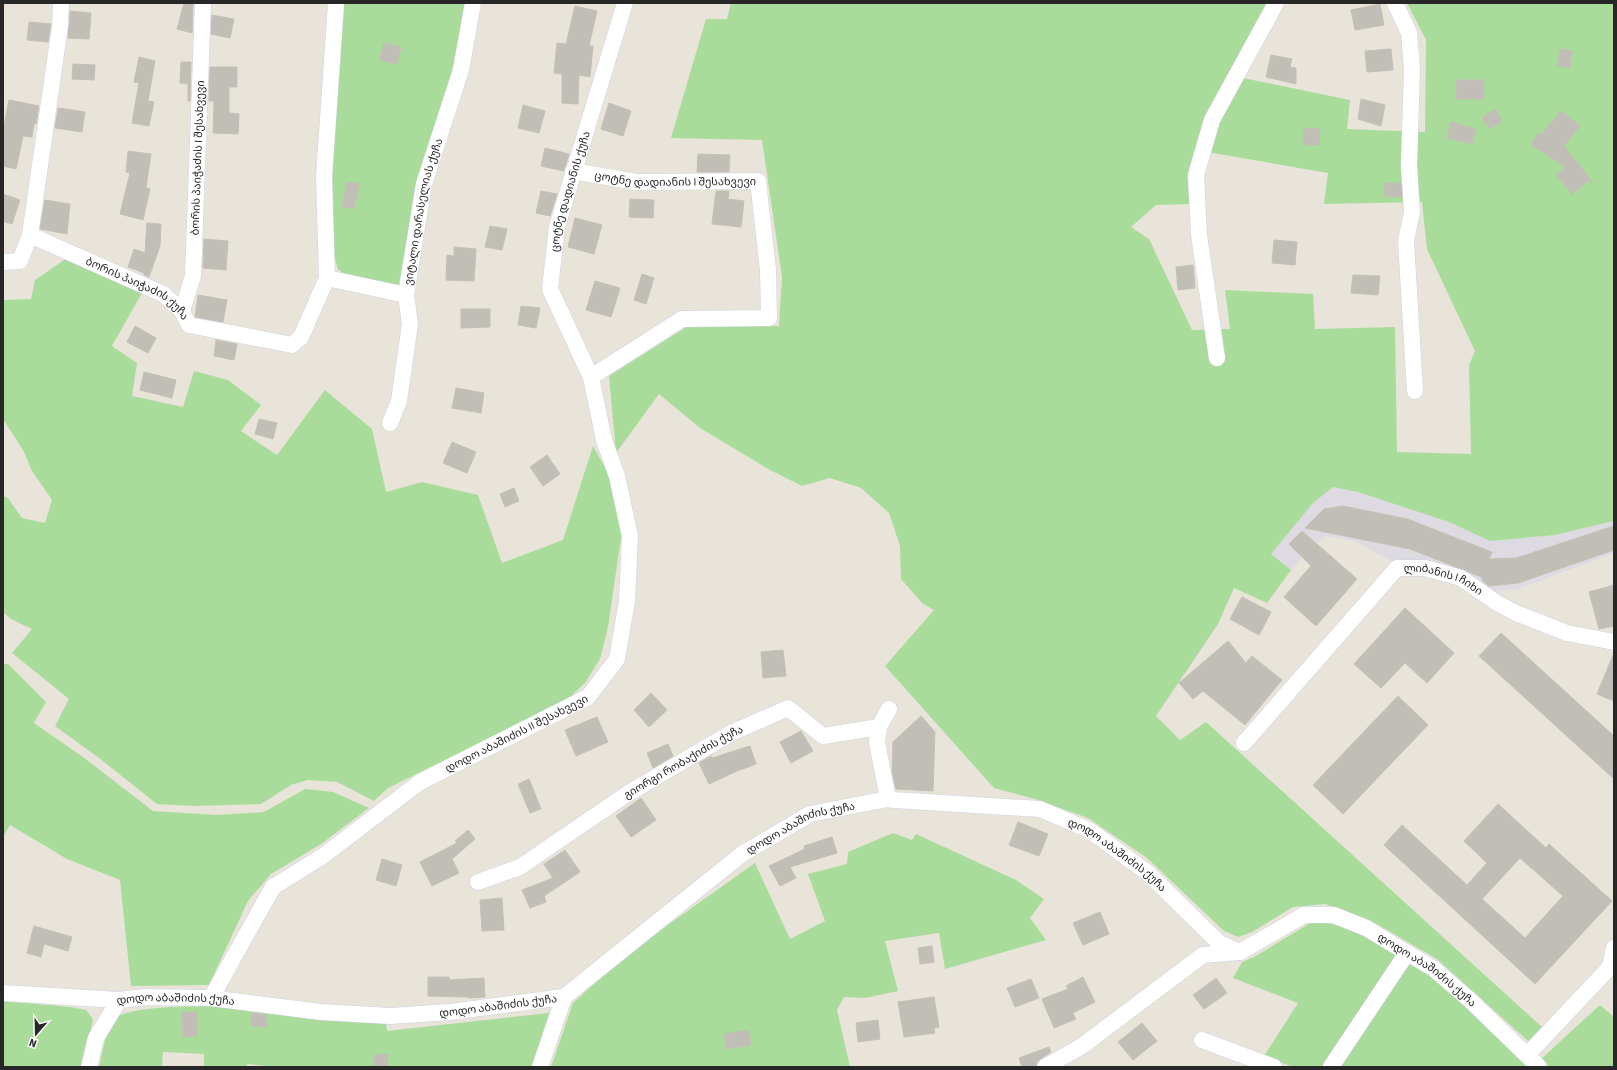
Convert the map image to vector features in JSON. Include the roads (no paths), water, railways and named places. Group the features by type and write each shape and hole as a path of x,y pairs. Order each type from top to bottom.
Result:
{"street":[{"path":"3,262 20,261 30,235 60,26 61,3"},
{"name":"ბორის პაიჭაძის I შესახვევი","path":"182,311 193,276 203,3"},
{"name":"ბორის პაიჭაძის ქუჩა","path":"30,235 163,294 182,311 189,325 292,345 301,337 327,278 324,177 336,3"},
{"name":"ვიტალი დარასელიას ქუჩა","path":"390,423 399,401 410,324 406,295 424,184 461,70 473,3"},
{"name":"ცოტნე დადიანის ქუჩა","path":"591,377 550,289 558,227 625,3"},
{"path":"1217,358 1199,235 1196,175 1212,120 1276,3"},
{"path":"1395,3 1409,33 1412,70 1409,166 1412,212 1406,242 1415,391"},
{"name":"ცოტნე დადიანის I შესახვევი","path":"574,171 636,182 758,181 768,270 769,318 682,319 591,377"},
{"path":"327,278 406,295"},
{"name":"დოდო აბაშიძის II შესახვევი","path":"211,998 273,887 323,856 420,782 588,697 617,659 627,601 630,536 617,476 604,440 591,377"},
{"name":"ლიბანის I ჩიხი","path":"1244,743 1397,568 1425,568 1461,578 1497,603 1516,613 1567,633 1614,642"},
{"name":"გიორგი რობაქიძის ქუჩა","path":"478,882 520,867 627,794 731,733 788,708 823,736 879,727"},
{"path":"888,800 877,742 879,727 889,709"},
{"name":"დოდო აბაშიძის ქუჩა","path":"3,993 119,1000 145,998 211,998 321,1012 390,1016 450,1012 564,997 742,854 810,814 888,800 1040,809 1089,830 1148,873 1219,943 1240,952 1304,915 1334,916 1366,928 1434,969 1470,1000 1539,1067"},
{"path":"1527,1054 1610,967 1614,948"},
{"path":"1045,1067 1082,1046 1203,955 1240,952"},
{"path":"1331,1067 1407,953"},
{"path":"540,1067 564,997"},
{"path":"90,1067 96,1038 119,1000"},
{"path":"1202,1040 1274,1067"}]}
